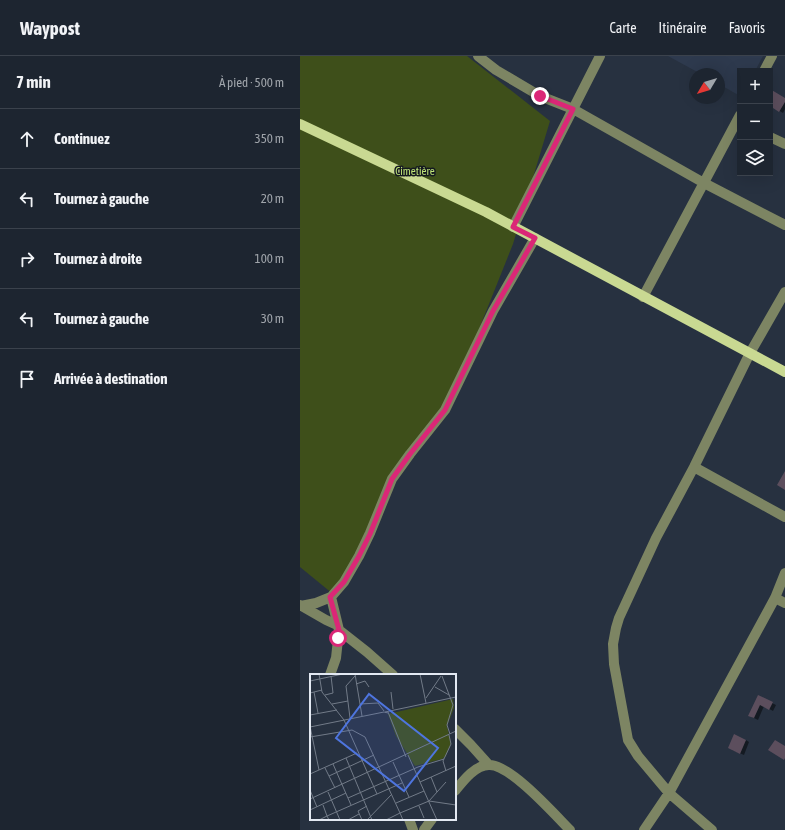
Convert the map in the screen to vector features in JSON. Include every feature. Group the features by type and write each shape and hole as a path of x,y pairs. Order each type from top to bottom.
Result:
{"main road":[{"path":"300,124 486,212 785,372"}],"street":[{"path":"478,56 496,70 540,96 573,109 704,183 785,226"},
{"path":"513,227 600,56"},
{"path":"766,68 772,56"},
{"path":"643,297 737,123"},
{"path":"773,138 785,144"},
{"path":"301,605 316,603 330,597 344,582 370,534 392,479 445,410 493,311 535,238"},
{"path":"712,830 669,793 638,756 628,740 614,664 613,644 616,628 624,606 656,538 694,467 750,353 785,292"},
{"path":"694,467 785,517"},
{"path":"644,830 669,793 775,598 785,573"},
{"path":"330,597 338,627 336,658 330,674"},
{"path":"775,598 785,603"},
{"path":"301,605 338,627 392,674"},
{"path":"456,730 489,765 500,768 520,781 570,830"},
{"path":"456,790 468,776 477,769 489,765"},
{"path":"410,820 413,830"},
{"path":"424,830 431,820"}],"shaded area":[{"path":"668,56 763,56 757,68 737,68 737,94 725,87 725,68 690,68"}],"green space":[{"name":"Cimetière","path":"300,56 467,56 550,121 513,244 457,384 443,415 394,472 386,499 333,594 300,567"}],"building":[{"path":"773,91 785,98 785,102 779,112 773,108"},
{"path":"785,471 785,490 777,485"},
{"path":"758,695 773,702 769,710 760,705 754,718 748,716"},
{"path":"734,734 746,740 740,754 728,748"},
{"path":"775,740 785,746 784,760 768,750"}],"route":[{"path":"338,638 339,630 330,597 344,582 359,556 370,534 392,479 445,410 493,311 535,238 513,227 573,109 540,96"}]}
